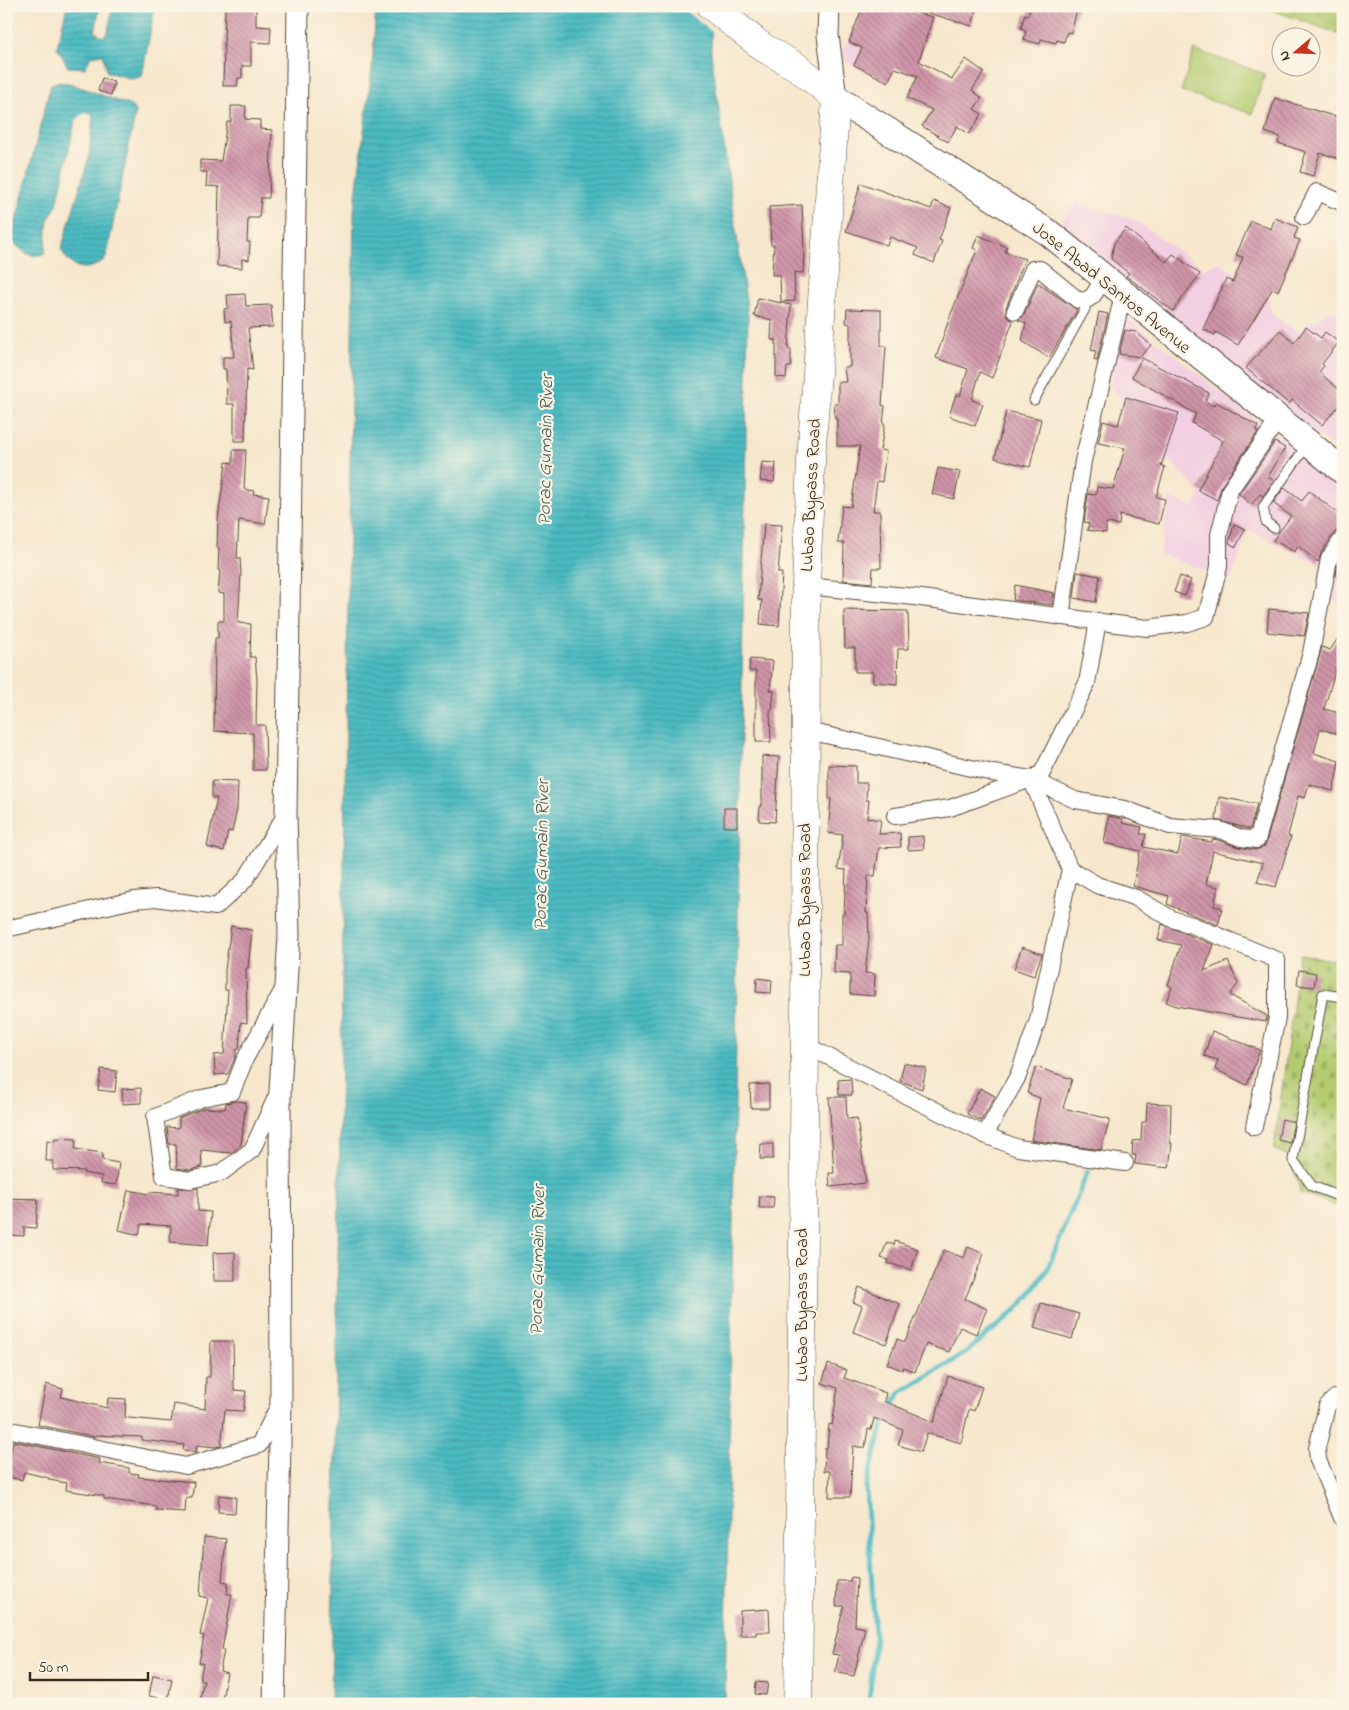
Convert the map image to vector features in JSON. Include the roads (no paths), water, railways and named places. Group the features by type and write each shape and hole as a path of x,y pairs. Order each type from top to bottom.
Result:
{"highway":[{"name":"Jose Abad Santos Avenue","path":"711,6 764,48 797,67 836,98"},
{"name":"Jose Abad Santos Avenue","path":"731,6 770,38 797,67"},
{"name":"Lubao Bypass Road","path":"798,1704 806,586 811,460 836,98"}],"main road":[{"name":"Jose Abad Santos Avenue","path":"836,98 1049,233 1123,296 1343,471"}],"street":[{"path":"274,1704 281,1400 280,1091 289,935 286,814 298,6"},
{"path":"829,6 828,35 836,98"},
{"path":"828,35 836,6"},
{"path":"1304,217 1317,192 1343,203"},
{"path":"1015,310 1033,269 1036,268 1078,300 1086,302 1091,299 1103,279"},
{"path":"1061,616 1083,461 1123,296"},
{"path":"806,586 906,596 1147,628 1188,623 1206,617 1219,567 1220,535 1230,490 1278,420"},
{"path":"804,730 993,773 1031,779 1075,800 1125,809 1170,826 1220,830 1241,838 1257,840 1311,652 1329,559 1343,538"},
{"path":"895,816 950,808 1031,779 1042,773 1087,683 1098,621"},
{"path":"985,1136 1018,1076 1038,1020 1070,869 1031,779"},
{"path":"6,929 134,900 156,898 216,907 245,880 286,814"},
{"path":"1070,869 1097,885 1136,898 1172,919 1192,925 1277,960 1277,1018 1254,1127"},
{"path":"280,1091 252,1150 221,1173 190,1180 164,1176 155,1117 202,1098 232,1092 245,1060 285,986"},
{"path":"804,1045 985,1136 1018,1148 1125,1163"},
{"path":"1343,1398 1335,1398 1327,1406 1317,1448 1318,1460 1343,1520"},
{"path":"6,1429 186,1466 259,1445 281,1400"}],"lane":[{"path":"1034,400 1085,309 1086,302"},
{"path":"1274,528 1266,522 1263,508 1270,494 1309,444"},
{"path":"1343,998 1323,994 1293,1160 1312,1186 1343,1198"}],"water":[{"path":"67,6 100,6 95,32 103,37 108,32 113,6 155,6 142,76 133,79 107,72 103,54 91,56 85,68 68,67 57,47"},
{"name":"Porac Gumain River","path":"376,6 712,6 711,53 748,315 725,1704 331,1704 354,211 372,69"},
{"path":"57,82 69,83 131,106 136,111 106,258 99,264 86,268 72,264 61,250 89,157 93,116 90,112 83,113 75,121 57,205 48,220 45,253 30,255 11,240 51,84"}],"waterway":[{"path":"889,1410 901,1392 964,1354 1015,1311 1033,1291 1047,1270 1088,1171"},
{"path":"869,1704 875,1637 866,1487 885,1417"}]}
